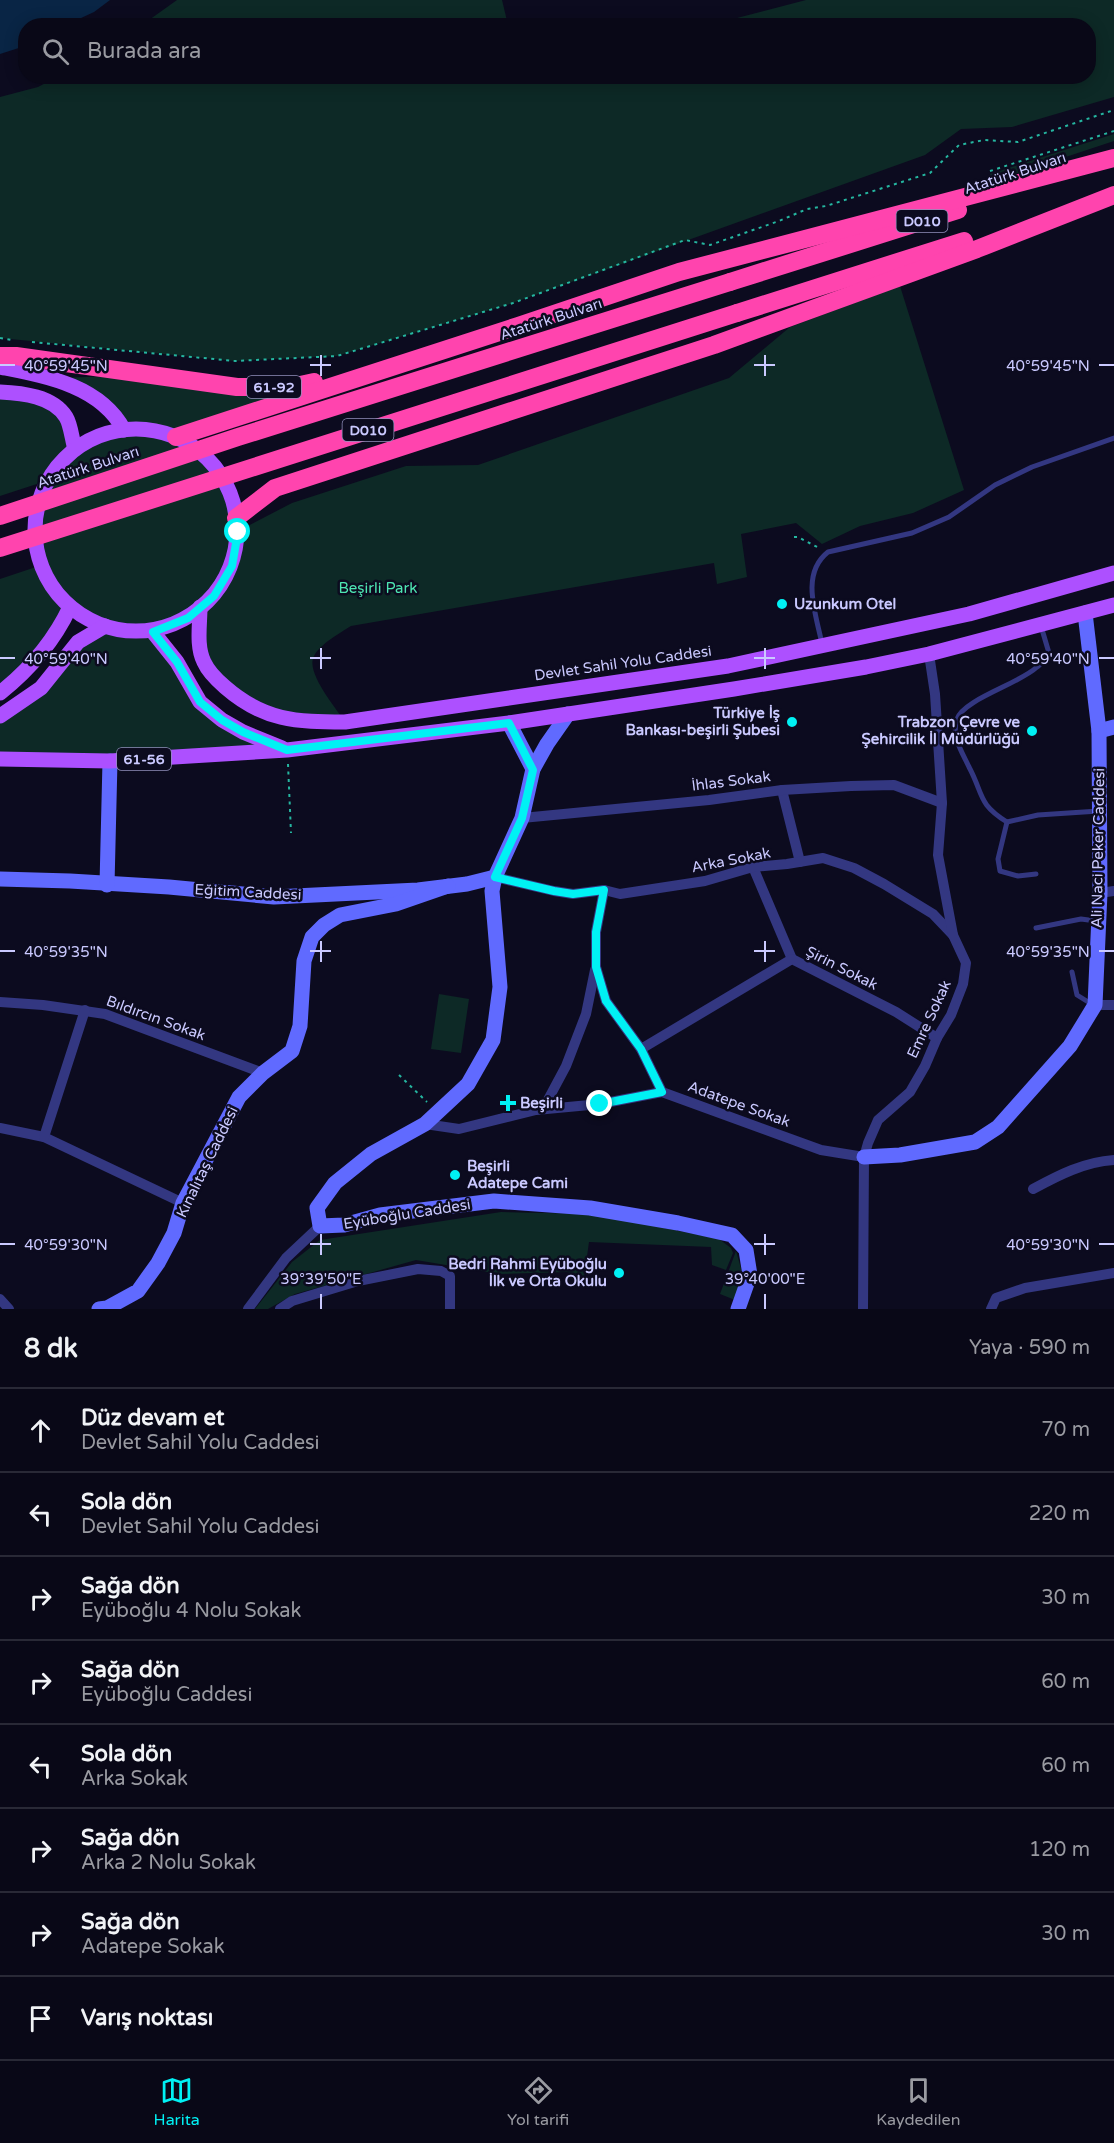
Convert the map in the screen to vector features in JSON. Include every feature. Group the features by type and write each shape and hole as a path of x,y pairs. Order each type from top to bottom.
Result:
{"highway":[{"name":"Atatürk Bulvarı","path":"0,516 238,437 1114,159"},
{"path":"176,437 679,272 1114,159"},
{"path":"236,518 275,488 714,345 977,249 1114,194"},
{"name":"D010","path":"0,548 1114,194"},
{"name":"61-92","path":"0,356 16,356 237,387 291,387 341,378 462,337 541,319"}],"main road":[{"path":"0,367 52,378 90,394 118,418 124,430"},
{"path":"0,392 19,393 48,401 66,417 75,449"},
{"path":"124,430 158,431 190,444 216,467 233,498 236,518 238,532 232,566 214,596 188,618 153,632 125,631 105,626 70,607 50,584 38,556 35,522 44,489 63,460 75,449 91,440 124,430"},
{"name":"Devlet Sahil Yolu Caddesi","path":"200,608 199,638 204,663 240,700 270,714 300,722 345,722 728,666 969,614 1114,573"},
{"path":"153,632 177,662 200,702 222,720 243,732 287,750 509,723 745,687 928,654 1114,605"},
{"path":"0,693 21,676 60,629 70,607"},
{"path":"0,716 41,688 78,642 105,626"},
{"name":"61-56","path":"0,759 110,761 287,750"}],"street":[{"name":"Ali Naci Peker Caddesi","path":"864,1157 900,1155 975,1142 998,1127 1070,1046 1095,1005 1098,921 1107,892 1095,811 1107,729 1085,613"},
{"name":"Emre Sokak","path":"863,1309 864,1157 868,1143 878,1120 910,1092 925,1066 937,1038 951,1016 963,984 966,963 953,935 938,855 942,803 935,694 928,654"},
{"path":"248,1309 286,1258 320,1226 317,1209 334,1183 370,1154 425,1124 438,1113 468,1084 493,1040 500,987 492,891 495,877 522,818 533,770 547,744 568,714"},
{"path":"509,723 533,770"},
{"path":"107,885 110,761"},
{"name":"İhlas Sokak","path":"522,818 709,800 782,790 894,785 942,803"},
{"path":"782,790 800,862"},
{"name":"Arka Sokak","path":"495,877 564,893 604,890 620,894 705,881 753,867 823,858 854,868 933,914 953,935"},
{"path":"753,867 792,959"},
{"name":"Eğitim Caddesi","path":"0,879 169,887 274,897 418,890 495,877"},
{"name":"Kınalıtaş Caddesi","path":"99,1309 107,1308 138,1291 158,1263 174,1233 183,1203 239,1097 292,1051 300,1026 304,961 312,937 324,925 340,915 396,904 448,886"},
{"path":"543,1109 566,1066 586,1014 596,967 596,932 604,890"},
{"name":"Şirin Sokak","path":"641,1049 792,959 896,1012 937,1038"},
{"path":"425,1124 459,1129 543,1109 600,1104 662,1092 641,1049 606,1001 596,967"},
{"name":"Bıldırcın Sokak","path":"0,1002 105,1014 263,1074"},
{"path":"1095,1005 1114,1005"},
{"path":"44,1137 85,1010"},
{"name":"Adatepe Sokak","path":"662,1092 821,1150 864,1157"},
{"path":"0,1128 44,1137 183,1203"},
{"path":"1033,1189 1066,1171 1099,1161 1114,1160"},
{"name":"Eyüboğlu Caddesi","path":"320,1226 344,1225 380,1215 494,1201 590,1208 678,1223 732,1235 746,1250 750,1275 738,1309"},
{"path":"280,1309 292,1301 336,1288 418,1269 441,1271 450,1276 450,1309"},
{"path":"991,1309 996,1298 1025,1288 1114,1273"},
{"path":"0,1299 9,1309"}],"lane":[{"path":"822,646 812,590 812,577 819,559 826,554 912,533 949,517 995,485 1032,467 1114,438"},
{"path":"1040,625 1049,653 1037,668 1009,686 966,706 957,718 955,733 959,748 976,781 982,801 991,812 1007,822 1038,815 1095,811"},
{"path":"1007,822 998,859 1000,871 1018,876 1036,874"},
{"path":"1036,928 1081,920 1098,921"},
{"path":"1072,972 1077,995 1095,1005"}],"path":[{"path":"24,341 235,361 337,356 513,303 685,240 710,245 807,209 826,206 930,173 959,146 984,140 1018,142 1114,110"},
{"path":"990,171 1114,131"},
{"path":"0,338 12,340"},
{"path":"794,537 813,544 826,554"},
{"path":"287,750 291,833"},
{"path":"399,1075 438,1113"}],"green space":[{"path":"177,0 502,0 506,18 152,18"},
{"path":"806,0 1114,0 1114,97 1012,127 961,129 925,155 513,303 337,356 235,361 0,338 0,97 44,84 1096,84 1096,18 737,18"},
{"path":"1114,134 1114,141 993,181 990,174"},
{"name":"Beşirli Park","path":"900,286 964,490 913,513 860,526 822,544 796,523 741,534 747,577 717,584 714,563 351,626 321,647 312,663 317,680 345,722 270,714 204,663 200,616 185,619 154,631 200,702 264,741 253,755 0,759 0,716 104,625 70,607 0,693 0,579 42,565 36,544 35,521 40,499 49,480 0,496 0,392 19,393 66,417 73,453 91,440 115,432 104,404 52,378 157,375 291,387 420,358 169,436 190,444 216,467 233,498 238,531 292,503 406,466 478,465 729,378 790,327"},
{"path":"439,994 469,999 461,1053 431,1049"},
{"path":"501,1212 594,1214 719,1239 731,1248 733,1253 726,1270 712,1265 711,1247 589,1242 584,1278 567,1272 499,1274 416,1260 295,1294 268,1309 255,1309 292,1262 320,1240"},
{"path":"736,1251 742,1272 735,1300 720,1294"}],"water":[{"path":"0,0 110,0 81,18 18,18 18,48 0,54"}],"place":[{"name":"Uzunkum Otel","path":"782,604"},
{"name":"Türkiye İş Bankası-beşirli Şubesi","path":"792,722"},
{"name":"Trabzon Çevre ve Şehircilik İl Müdürlüğü","path":"1032,731"},
{"name":"Beşirli","path":"508,1103"},
{"name":"Beşirli Adatepe Cami","path":"455,1175"},
{"name":"Bedri Rahmi Eyüboğlu İlk ve Orta Okulu","path":"619,1273"}],"route":[{"path":"238,532 232,566 214,596 188,618 153,632 177,662 200,702 222,720 243,732 287,750 509,723 533,770 522,818 495,877 573,894 604,890 596,932 596,967 606,1001 641,1049 662,1092 600,1104"}]}
